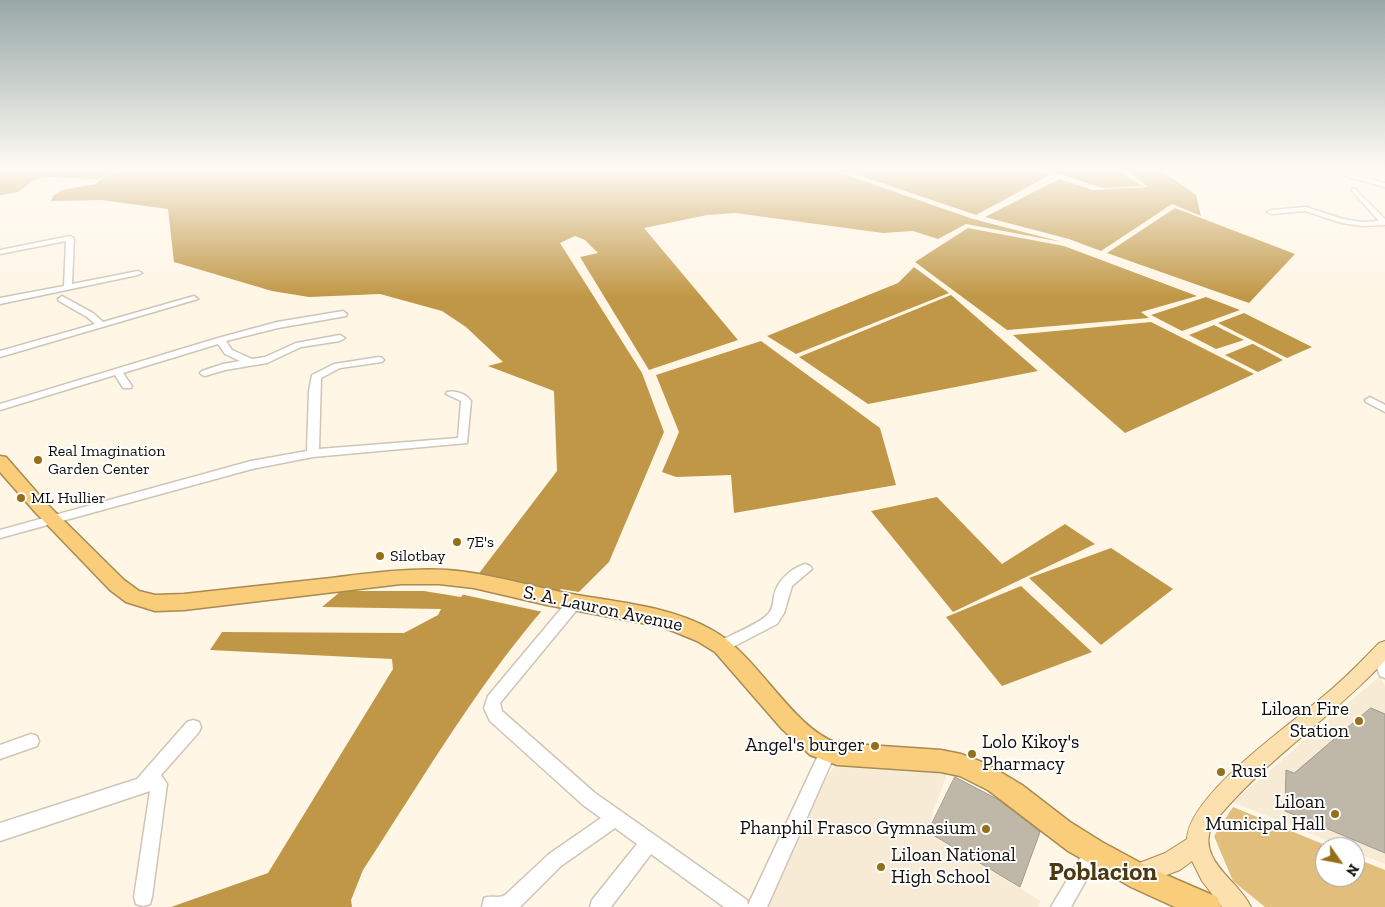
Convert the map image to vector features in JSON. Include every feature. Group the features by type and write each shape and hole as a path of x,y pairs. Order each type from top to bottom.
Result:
{"highway":[{"name":"S. A. Lauron Avenue","path":"0,461 52,519 117,585 133,597 155,603 184,602 401,577 462,579 672,622 700,632 722,646 790,722 818,747 837,754 955,762 995,782 1093,852 1136,876 1207,907"}],"main road":[{"path":"1239,907 1214,879 1204,861 1198,844 1198,832 1203,819 1226,793 1383,658"},
{"path":"1136,876 1172,862 1198,844"}],"street":[{"path":"1316,212 1342,221 1367,224 1385,223"},
{"path":"1375,212 1385,223"},
{"path":"0,252 70,238 68,287"},
{"path":"0,301 138,272"},
{"path":"62,299 90,315 101,325"},
{"path":"0,354 194,299"},
{"path":"0,407 221,340 277,326 343,314"},
{"path":"205,373 223,367 253,364 299,346 340,338"},
{"path":"221,340 228,352 253,364"},
{"path":"313,453 316,377 330,368 341,364 379,360"},
{"path":"118,372 127,386"},
{"path":"0,534 251,465 313,453 463,440 466,401 463,397 451,394"},
{"path":"1370,400 1385,409"},
{"path":"722,646 774,618 785,582 805,569"},
{"path":"567,601 493,701 492,708 496,716 589,798 740,907"},
{"path":"143,784 193,727"},
{"path":"0,752 31,741"},
{"path":"757,907 828,752"},
{"path":"0,832 154,780 158,784 143,897"},
{"path":"491,905 502,907 512,902 555,860 605,826 614,816"},
{"path":"600,907 649,842"},
{"path":"1060,907 1093,852"}],"shaded area":[{"path":"168,212 954,212 1062,242 966,224 938,239 913,231 883,233 735,213 707,215 644,228 738,340 649,370 580,257 598,253 585,240 575,236 560,243 642,373 664,432 609,562 579,592 561,589 506,655 457,725 363,870 351,900 352,907 171,907 268,873 393,669 392,659 210,650 222,632 404,633 438,615 441,609 322,607 341,591 424,591 461,597 557,471 554,391 488,366 503,362 466,327 442,311 380,294 309,297 272,291 174,262"},
{"path":"968,212 981,212 976,215"},
{"path":"994,212 1159,212 1101,251 1069,239 985,217"},
{"path":"1168,212 1186,212 1295,254 1249,303 1107,253"},
{"path":"968,228 1064,246 1197,296 1141,312 1149,318 1007,330 915,262"},
{"path":"914,267 949,293 796,354 767,336 898,283"},
{"path":"951,295 1038,371 868,404 799,357"},
{"path":"1206,297 1240,310 1182,331 1151,315"},
{"path":"1244,313 1312,347 1287,358 1218,323"},
{"path":"1151,322 1254,374 1125,433 1013,335"},
{"path":"1214,325 1244,340 1216,349 1189,335"},
{"path":"761,341 880,428 896,485 734,513 731,475 676,477 662,472 679,432 656,375"},
{"path":"1253,344 1283,360 1258,372 1225,355"},
{"path":"937,497 1002,564 1065,524 1095,544 953,612 871,511"},
{"path":"1111,548 1173,589 1101,645 1029,578"},
{"path":"1021,586 1092,652 1002,686 946,617"},
{"path":"1380,676 1385,686 1385,864 1365,856 1365,837 1319,837 1233,802"},
{"name":"Liloan National High School","path":"834,767 947,774 926,832 1041,901 1038,907 766,907 810,800"},
{"path":"1233,807 1315,841 1315,887 1365,887 1365,862 1385,870 1385,907 1265,907 1233,881 1214,836"}],"pier":[{"path":"466,587 559,594 543,612 460,594"}],"building":[{"path":"1371,708 1385,714 1385,853 1365,845 1365,837 1347,837 1285,811 1286,770 1294,773"},
{"name":"Phanphil Frasco Gymnasium","path":"955,777 999,800 1040,832 1020,887 928,832"}],"place":[{"name":"Real Imagination Garden Center","path":"38,460"},
{"name":"ML Hullier","path":"21,498"},
{"name":"7E's","path":"457,542"},
{"name":"Silotbay","path":"380,556"},
{"name":"Liloan Fire Station","path":"1359,721"},
{"name":"Angel's burger","path":"875,746"},
{"name":"Lolo Kikoy's Pharmacy","path":"972,754"},
{"name":"Rusi","path":"1221,772"},
{"name":"Liloan Municipal Hall","path":"1335,814"},
{"name":"Phanphil Frasco Gymnasium","path":"986,829"},
{"name":"Liloan National High School","path":"881,867"}],"district":[{"name":"Poblacion","path":"1103,873"}]}
